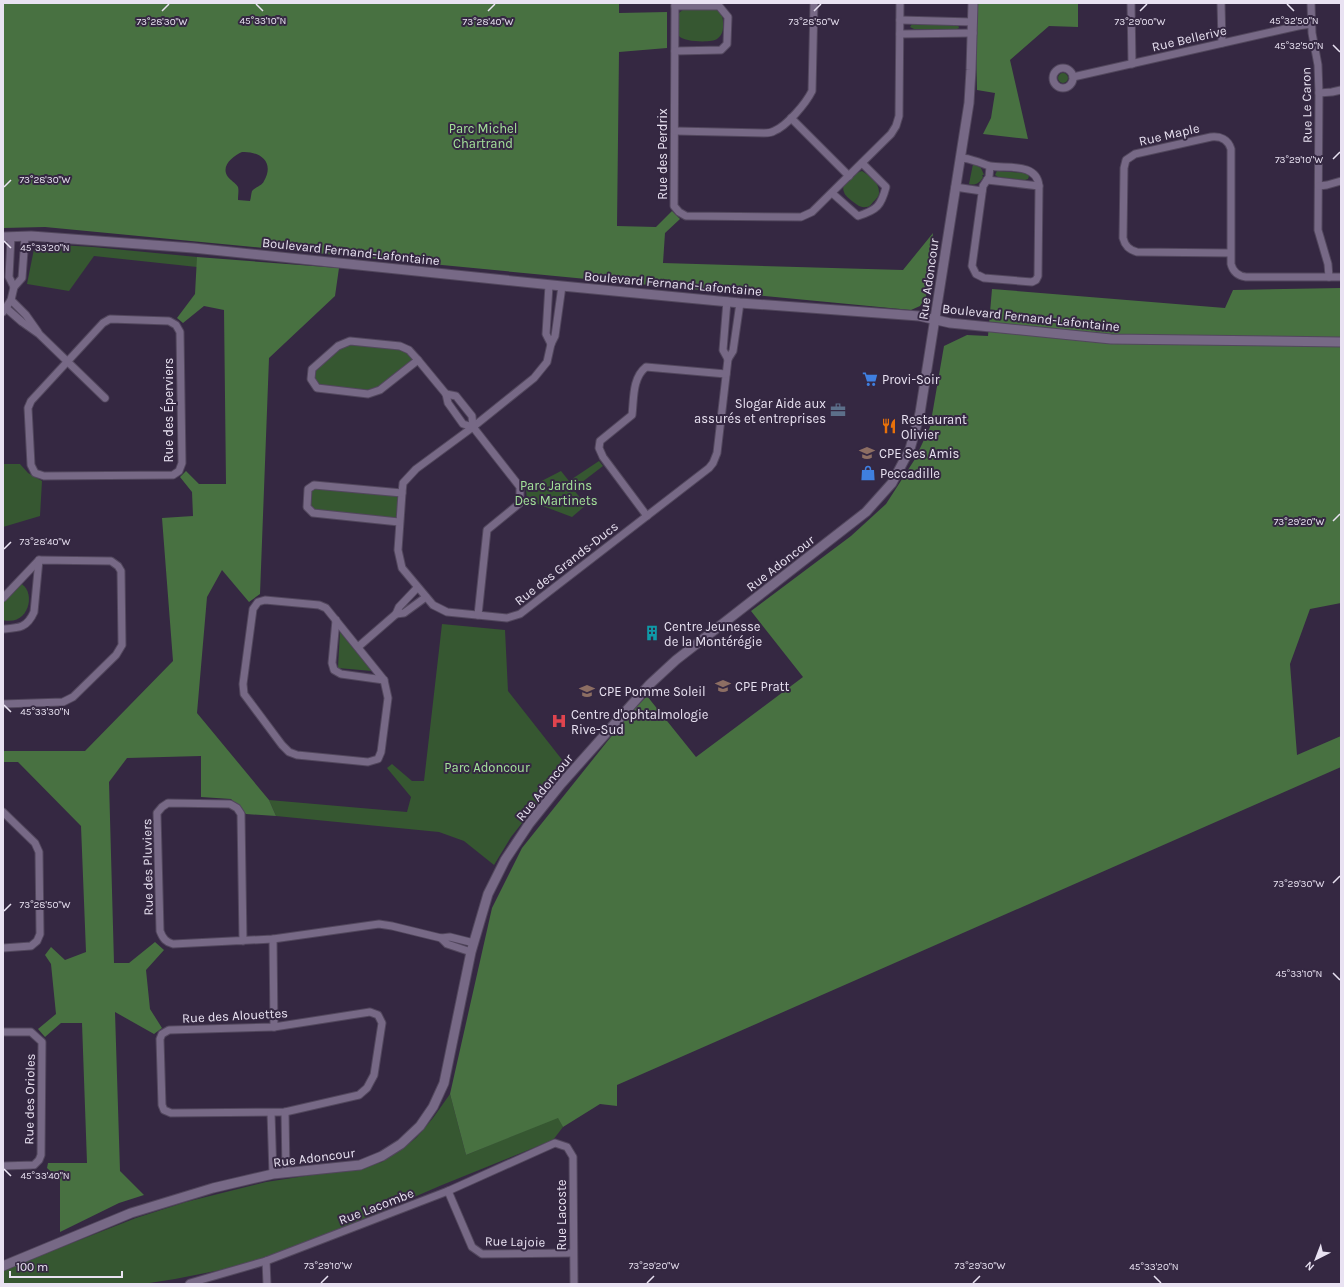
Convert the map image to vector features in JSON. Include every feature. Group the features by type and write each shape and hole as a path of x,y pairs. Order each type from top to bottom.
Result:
{"street":[{"path":"674,131 773,132 791,118 812,91 814,3"},
{"name":"Rue des Perdrix","path":"675,51 721,50 727,44 728,16 719,6 675,5 674,206 679,212 686,216 802,216 812,212 832,194 891,134 896,126 899,116 900,3"},
{"name":"Rue Adoncour","path":"3,1266 131,1213 213,1188 273,1174 360,1165 382,1156 401,1144 420,1126 433,1107 444,1083 473,948 488,894 505,860 529,824 561,784 650,684 676,660 866,512 892,483 910,449 920,413 970,88 973,33 972,3"},
{"path":"1131,3 1132,64"},
{"path":"1221,3 1222,43"},
{"name":"Rue Le Caron","path":"1311,3 1311,24 1318,65 1319,93 1319,235 1328,264 1330,277"},
{"path":"900,20 973,22"},
{"name":"Rue Bellerive","path":"1073,77 1311,24"},
{"path":"900,34 973,33"},
{"path":"1319,93 1341,90"},
{"path":"791,118 849,176"},
{"name":"Rue Maple","path":"1231,253 1137,252 1129,249 1123,238 1124,168 1126,160 1135,154 1203,138 1215,136 1224,138 1231,149 1232,269 1241,277 1341,277"},
{"path":"960,158 990,166 1023,169 1030,171 1037,177 1039,186 1038,276 1036,280 1030,282 984,278 979,276 974,271 972,260 982,190 987,180 990,166"},
{"path":"832,194 858,216 871,212 883,200 886,187 862,163"},
{"path":"987,180 1039,186"},
{"path":"1318,186 1341,181"},
{"path":"955,187 982,190"},
{"name":"Boulevard Fernand-Lafontaine","path":"7,237 31,236 194,248 727,302 919,316 950,323 1119,340 1341,342"},
{"path":"7,237 10,277 14,287"},
{"path":"25,237 22,278 14,287 5,310 39,334 105,398"},
{"path":"549,285 546,334 551,344"},
{"name":"Rue des Grands-Ducs","path":"562,286 555,336 546,362 534,378 416,470 403,483 398,550 402,568 417,588 433,605 447,612 507,618 520,614 709,468 717,453 728,359 733,351 740,303"},
{"path":"10,300 26,315 39,334"},
{"name":"Rue des Grands-Ducs","path":"727,302 723,350 728,359"},
{"name":"Rue des Éperviers","path":"110,320 169,321 176,325 180,332 182,463 179,471 173,475 44,476 35,473 31,465 28,408 31,401 67,362 103,323 110,320"},
{"path":"418,360 380,390 368,394 317,388 311,379 312,369 338,346 350,341 400,346 409,350 418,360 446,394 448,403 464,424 473,427"},
{"path":"648,516 603,457 599,448 600,441 632,415 636,380 640,372 646,367 726,374"},
{"path":"446,394 456,396 472,416 473,427 520,488 520,503 487,530 478,615"},
{"path":"399,522 313,513 307,507 308,489 314,485 402,493"},
{"path":"3,704 63,702 73,697 116,655 122,645 121,571 118,566 111,561 39,560 4,597"},
{"path":"3,629 19,628 31,619 34,612 39,560"},
{"path":"358,647 396,614 398,607 417,588"},
{"path":"396,614 404,613 426,597"},
{"path":"265,600 319,605 326,608 358,647 384,680 388,698 381,752 378,759 368,762 298,755 290,752 282,745 244,694 243,684 253,609 258,602 265,600"},
{"path":"336,620 332,663 334,670 341,674 384,680"},
{"name":"Rue des Pluviers","path":"243,941 241,814 237,808 230,804 168,803 162,806 157,813 160,931 166,942 174,944 243,941 273,939 379,924 441,938 448,944 473,948"},
{"path":"3,812 35,843 39,852 40,934 37,941 31,946 3,948"},
{"path":"273,939 274,1027"},
{"name":"Rue des Alouettes","path":"370,1012 378,1015 382,1024 374,1075 367,1088 359,1095 285,1112 171,1113 164,1110 162,1104 160,1038 162,1034 169,1030 274,1027 370,1012"},
{"name":"Rue des Orioles","path":"3,1032 31,1032 42,1042 39,1160 34,1165 3,1166"},
{"path":"285,1112 286,1173"},
{"path":"271,1113 273,1174"},
{"name":"Rue Lacombe","path":"189,1284 190,1282 266,1261 448,1191 555,1143 567,1147"},
{"name":"Rue Lacoste","path":"567,1147 573,1157 574,1284"},
{"name":"Rue Lajoie","path":"448,1191 472,1247 482,1254 573,1253"},
{"path":"266,1261 267,1284"}],"green space":[{"name":"Parc Michel Chartrand","path":"3,3 619,3 619,13 667,12 667,48 619,52 617,226 656,227 672,211 680,219 665,233 663,263 903,270 933,233 926,297 920,306 911,310 45,227 3,228","holes":["242,152 255,153 264,159 267,163 267,174 263,183 252,191 250,201 238,200 238,187 228,177 226,169 229,162 235,156"]},
{"path":"975,3 1078,3 1078,27 1049,26 1010,60 1028,139 983,134 991,118 995,93 977,90"},
{"path":"685,9 715,9 719,11 723,20 721,35 717,39 710,41 691,41 682,38 677,32 677,19 679,13"},
{"path":"912,24 958,25 959,28 955,30 914,29 910,27"},
{"path":"1061,73 1065,73 1067,74 1067,82 1061,83 1058,80 1058,76"},
{"path":"973,164 981,168 984,175 982,175 983,177 979,182 971,185 969,184"},
{"path":"862,171 874,180 879,188 878,197 871,205 867,207 860,206 852,201 845,195 843,188 848,179"},
{"path":"997,171 1027,173 1029,176 1028,179 1025,180 998,177 995,175"},
{"path":"42,244 93,247 197,257 197,267 94,256 69,291 27,284 34,249"},
{"path":"197,257 339,268 335,296 269,358 260,594 249,602 222,570 207,597 197,713 269,800 276,816 246,814 231,799 201,797 201,756 127,758 109,782 114,963 129,963 155,942 164,950 146,970 150,1009 162,1028 154,1034 115,1012 120,1171 144,1195 119,1203 60,1232 60,1180 47,1168 48,1163 87,1163 82,1023 61,1023 45,1037 38,1029 56,1014 51,964 45,955 51,947 65,960 86,952 81,826 18,762 3,762 3,751 85,751 173,661 162,518 193,516 192,492 180,477 186,471 199,484 226,484 224,310 204,306 183,323 177,318 195,294"},
{"path":"1341,288 1341,603 1310,609 1290,664 1297,755 1341,736 1341,767 617,1085 617,1106 600,1104 563,1127 558,1118 466,1155 450,1094 492,908 522,848 626,718 647,696 696,757 803,677 751,611 851,536 886,504 915,459 930,427 944,346 967,335 988,336 992,289 1225,308 1233,290"},
{"path":"350,341 400,346 418,360 368,394 317,388 311,379 312,369"},
{"name":"Parc Jardins Des Martinets","path":"599,461 603,466 573,489 586,505 572,517 527,500 526,489 561,471 569,481"},
{"path":"3,464 20,464 28,473 42,481 40,516 3,527"},
{"path":"314,485 402,493 399,522 313,513 307,507 308,489"},
{"path":"19,583 25,587 28,592 28,606 25,613 12,621 3,620 3,601"},
{"name":"Parc Adoncour","path":"442,624 505,630 508,691 567,766 511,837 494,865 464,841 439,832 276,816 269,800 407,812 411,797 387,768 392,764 412,781 424,781"},
{"path":"340,632 372,671 338,668"},
{"path":"450,1094 466,1155 558,1117 563,1127 553,1140 442,1185 266,1261 143,1284 3,1284 3,1270 136,1218 186,1202 266,1182 364,1167 382,1162 416,1138 433,1118"}],"place":[{"name":"Provi-Soir","path":"870,379"},
{"name":"Slogar Aide aux assurés et entreprises","path":"838,410"},
{"name":"Restaurant Olivier","path":"889,426"},
{"name":"CPE Ses Amis","path":"867,453"},
{"name":"Peccadille","path":"868,473"},
{"name":"Centre Jeunesse de la Montérégie","path":"652,633"},
{"name":"CPE Pratt","path":"723,686"},
{"name":"CPE Pomme Soleil","path":"587,691"},
{"name":"Centre d'ophtalmologie Rive-Sud","path":"559,721"}]}
